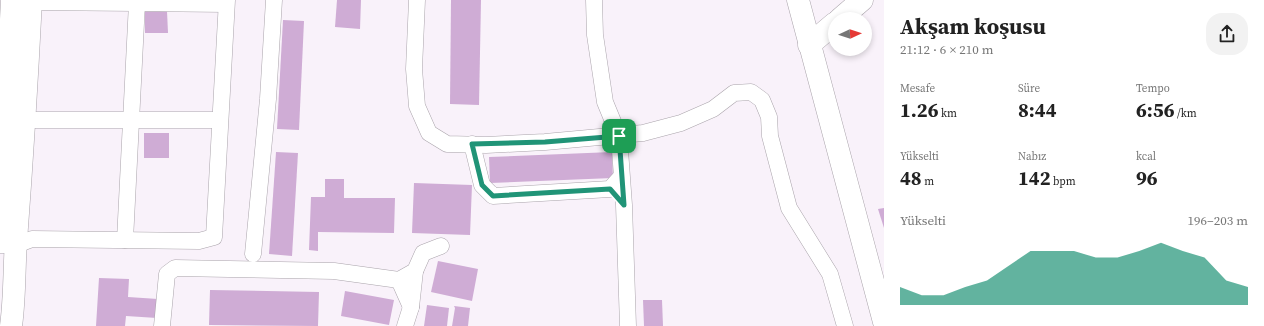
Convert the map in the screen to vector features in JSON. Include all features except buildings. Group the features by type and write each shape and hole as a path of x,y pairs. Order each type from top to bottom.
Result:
{"main road":[{"path":"798,0 884,322"},
{"path":"848,12 862,0"},
{"path":"11,326 15,302 8,245 25,120 25,1"},
{"path":"0,230 25,1"},
{"path":"809,45 828,29"}],"street":[{"path":"243,270 253,254 268,99 274,0"},
{"path":"417,0 414,69 417,106 429,133 447,144 545,142 643,133 681,123 712,109 734,93 751,92 762,100 769,117 770,136 789,208 830,274 845,326"},
{"path":"594,0 595,35 605,102 619,136 624,205 628,326"},
{"path":"8,245 32,239 199,241 214,237 226,2 137,3 25,1"},
{"path":"126,240 133,120 137,3"},
{"path":"25,120 220,120"},
{"path":"472,144 482,185 493,196 610,189 621,177"},
{"path":"610,189 624,205"},
{"path":"405,326 411,307 415,271 424,253 441,246"},
{"path":"253,254 264,270"},
{"path":"162,326 167,274 175,268 334,271 398,280 415,271"},
{"path":"398,280 411,307"}],"route":[{"path":"619,136 624,205 610,189 493,196 482,185 472,144 486,145 545,142 619,136"}]}
